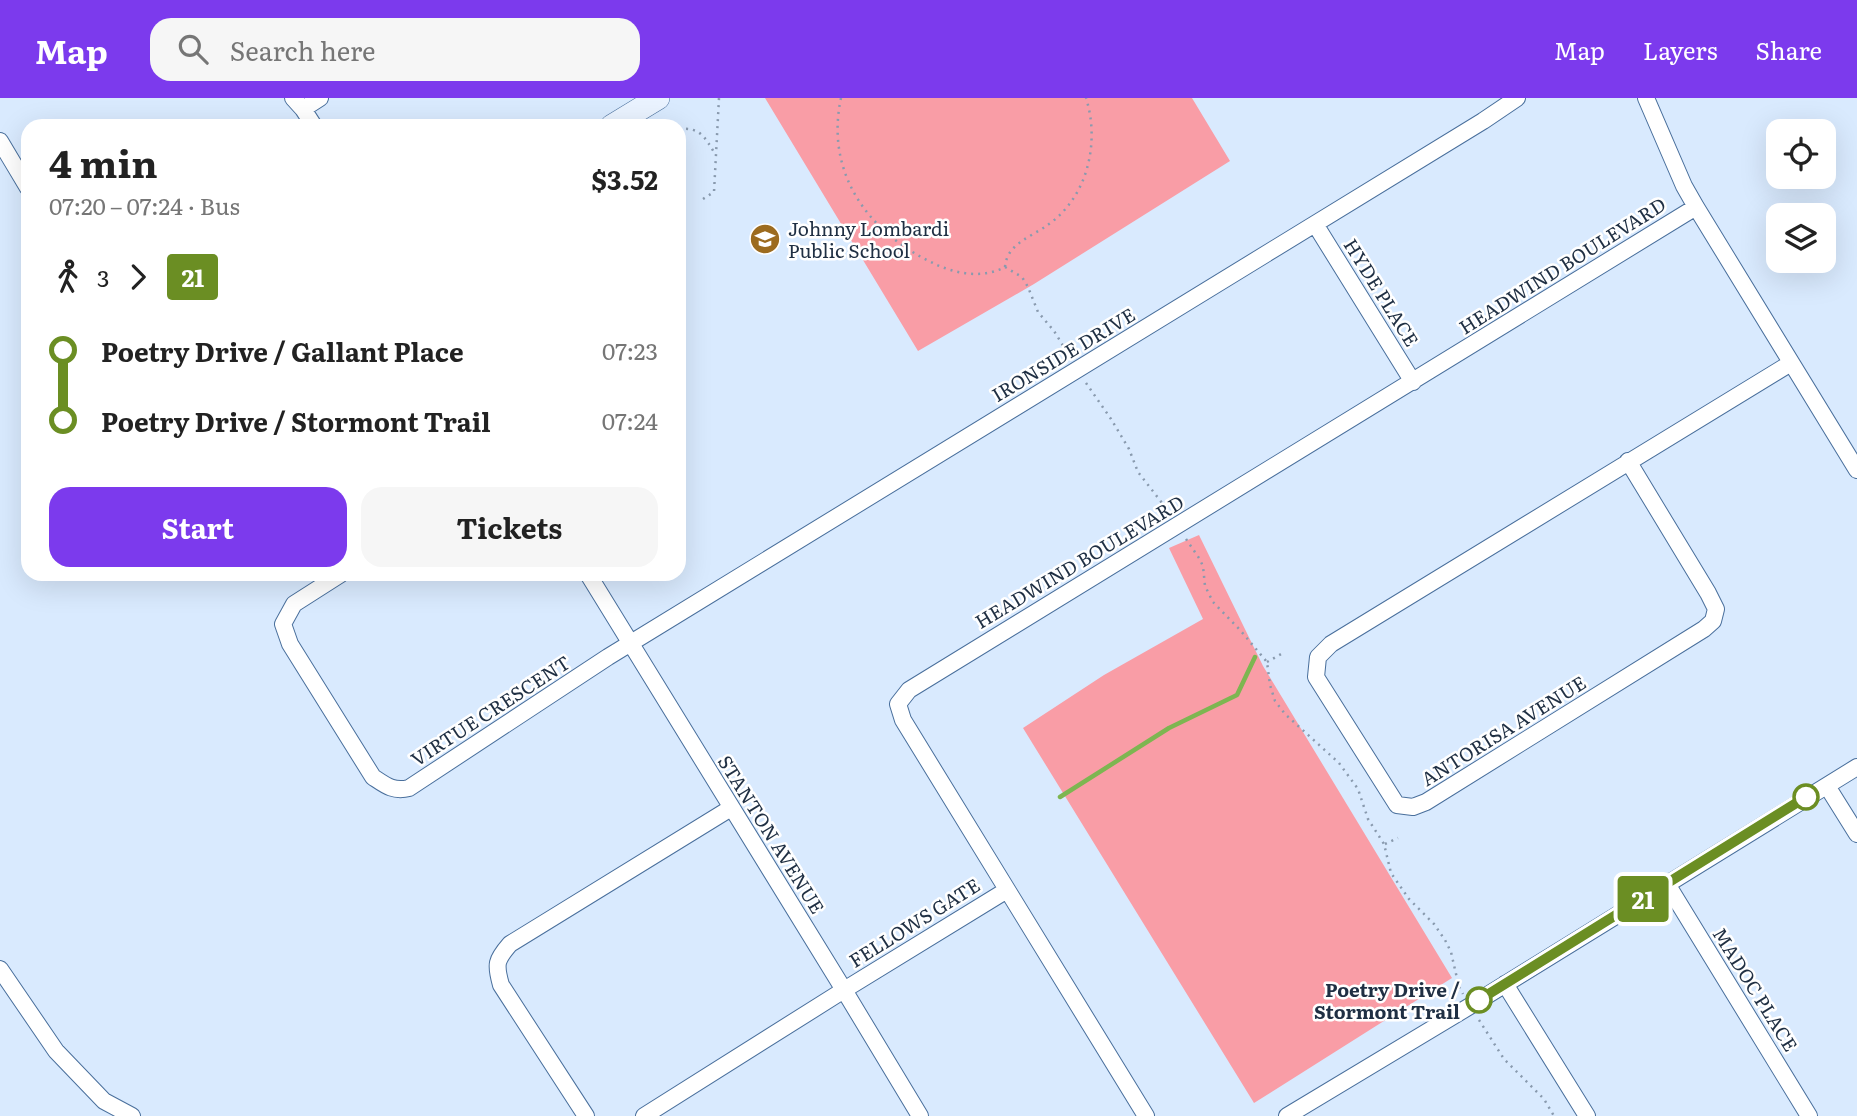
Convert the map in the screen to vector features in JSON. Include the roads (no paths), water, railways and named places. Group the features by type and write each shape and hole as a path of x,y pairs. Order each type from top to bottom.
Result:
{"street":[{"path":"309,119 298,103 320,98"},
{"path":"624,119 658,98"},
{"name":"IRONSIDE DRIVE","path":"631,643 1517,98"},
{"path":"1646,98 1684,186 1857,470"},
{"path":"0,141 21,176"},
{"name":"HEADWIND BOULEVARD","path":"1146,1116 903,720 898,704 909,690 1696,207"},
{"name":"HYDE PLACE","path":"1315,224 1413,382"},
{"name":"ANTORISA AVENUE","path":"1628,461 1708,593 1716,609 1713,621 1426,802 1413,807 1396,805 1316,677 1318,657 1331,645 1628,461 1791,363"},
{"name":"VIRTUE CRESCENT","path":"330,581 294,604 283,624 290,644 373,776 389,788 409,788 631,643"},
{"name":"STANTON AVENUE","path":"592,581 920,1116"},
{"path":"1287,1116 1857,767"},
{"path":"1827,786 1857,834"},
{"path":"586,1116 501,985 497,970 498,958 510,944 731,808"},
{"name":"MADOC PLACE","path":"1667,884 1809,1116"},
{"name":"FELLOWS GATE","path":"644,1116 1007,890"},
{"path":"0,969 56,1051 104,1101 132,1116"},
{"path":"1505,984 1587,1116"}],"waterway":[{"path":"1060,797 1169,728 1237,695 1255,657"}],"place":[{"name":"Johnny Lombardi Public School","path":"765,239"},
{"name":"Poetry Drive / Stormont Trail","path":"1479,1000"}]}
